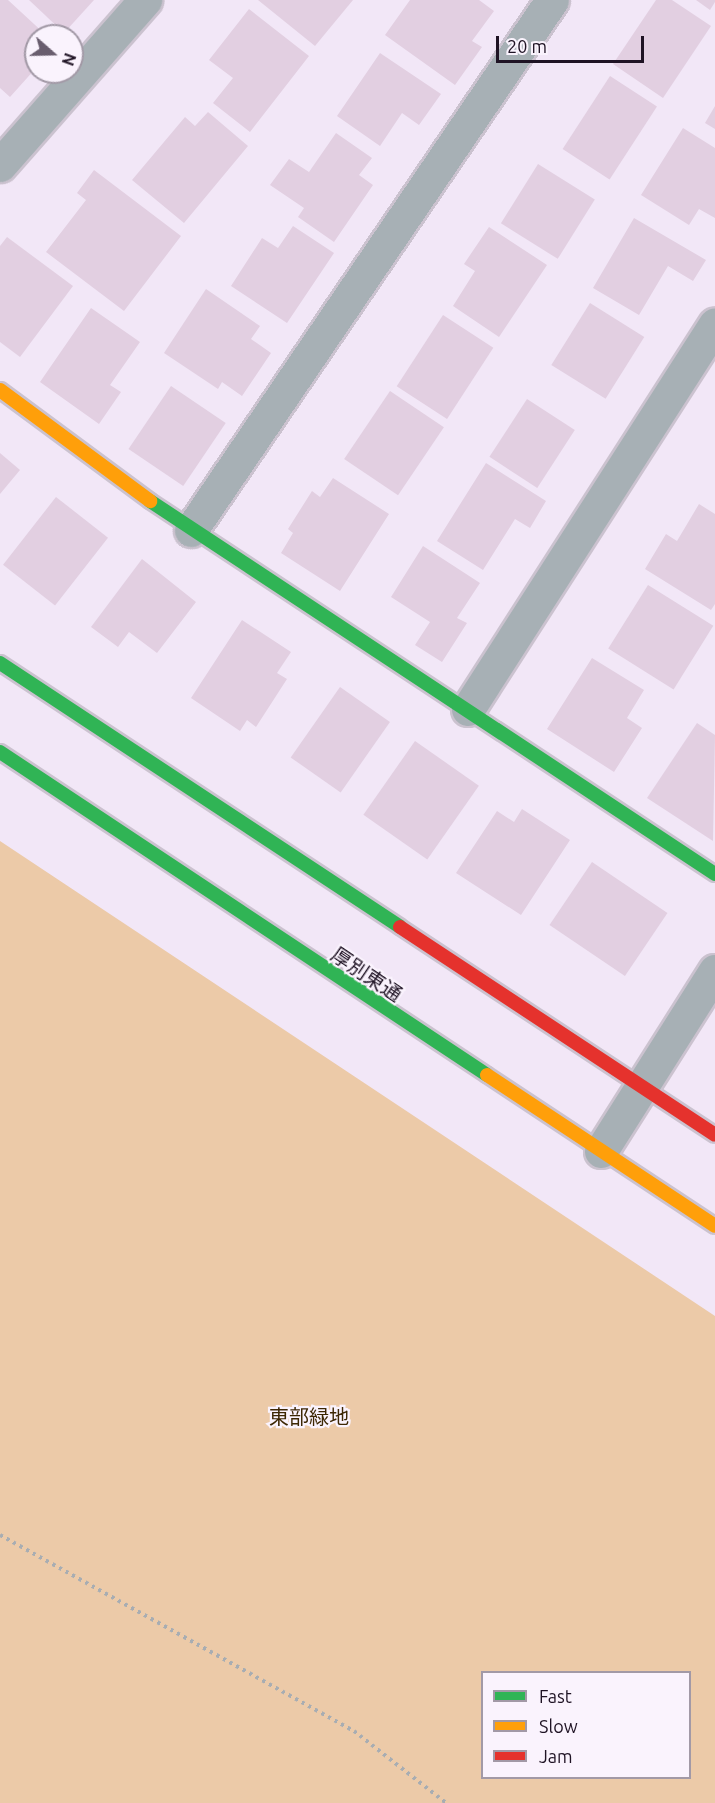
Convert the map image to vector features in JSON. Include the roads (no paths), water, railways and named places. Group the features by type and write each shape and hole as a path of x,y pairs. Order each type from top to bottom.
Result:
{"street":[{"path":"0,165 145,0"},
{"path":"191,530 552,0"},
{"path":"468,709 715,324"},
{"path":"0,390 48,429 191,530 468,709 715,874"},
{"path":"0,663 715,1136"},
{"name":"厚別東通","path":"0,752 715,1226"},
{"path":"601,1151 715,970"}],"park label":[{"name":"東部緑地","path":"309,1416"}]}
